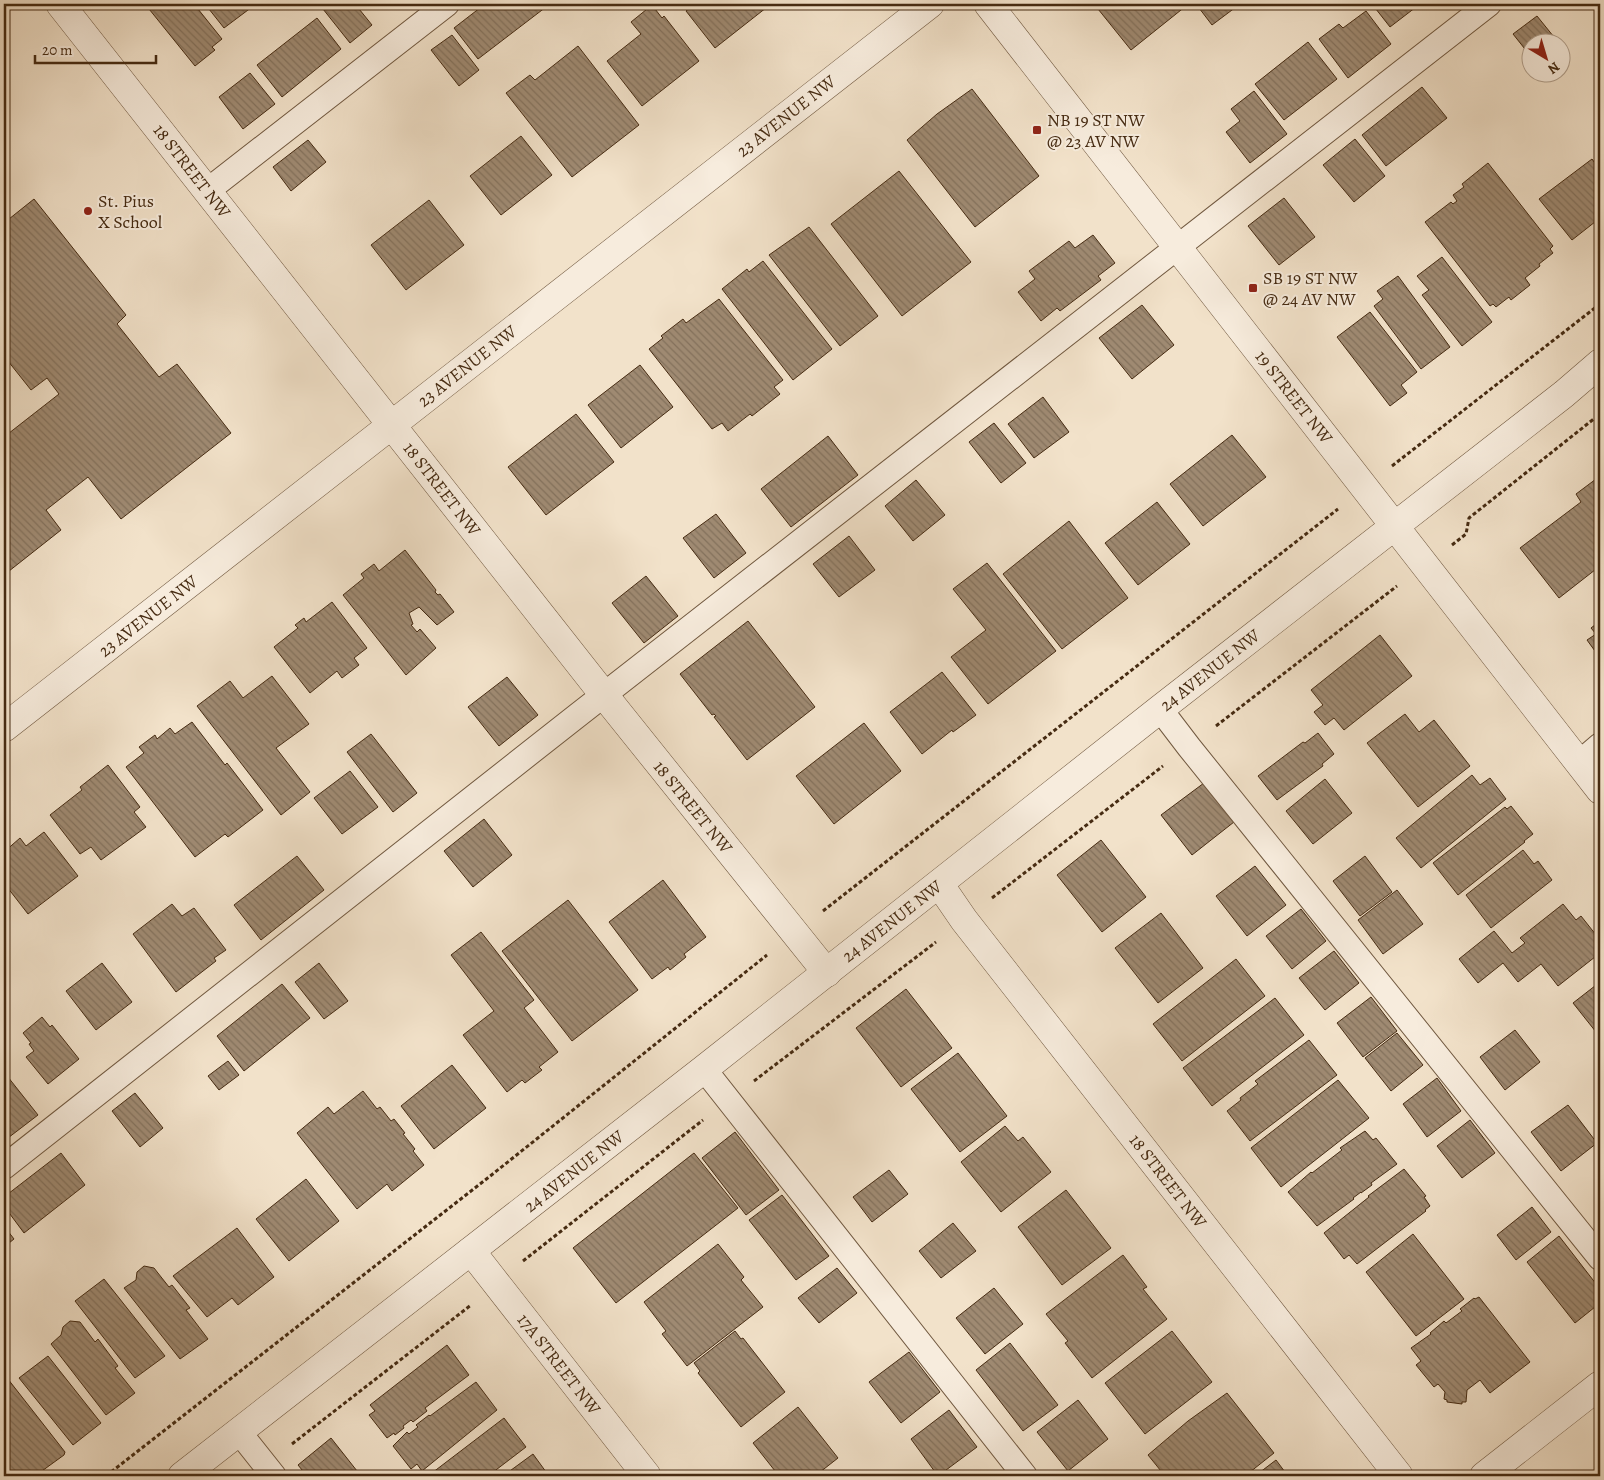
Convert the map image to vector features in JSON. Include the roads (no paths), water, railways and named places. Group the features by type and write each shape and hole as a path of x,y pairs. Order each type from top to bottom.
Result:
{"street":[{"name":"18 STREET NW","path":"60,4 604,695 827,973"},
{"name":"23 AVENUE NW","path":"4,728 930,4"},
{"name":"19 STREET NW","path":"988,4 1600,790"},
{"name":"24 AVENUE NW","path":"182,1476 940,885 1160,709 1600,364"},
{"name":"18 STREET NW","path":"940,885 964,920 1398,1476"},
{"name":"17A STREET NW","path":"471,1251 647,1476"},
{"path":"1484,1476 1600,1385"}],"lane":[{"path":"207,191 446,4"},
{"path":"4,1167 604,695 1489,4"},
{"path":"1160,709 1600,1258"},
{"path":"1579,762 1600,745"},
{"path":"704,1069 1025,1476"},
{"path":"239,1432 269,1470"}],"place":[{"name":"NB 19 ST NW @ 23 AV NW","path":"1037,130"},
{"name":"St. Pius X School","path":"88,211"},
{"name":"SB 19 ST NW @ 24 AV NW","path":"1253,288"}]}
